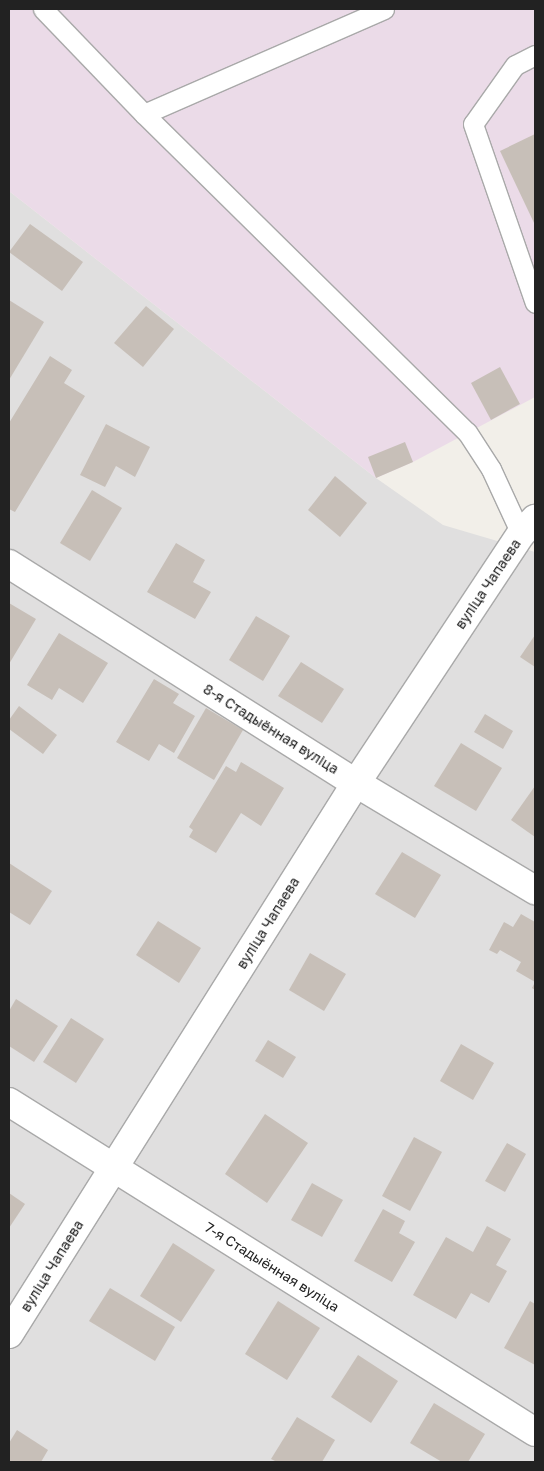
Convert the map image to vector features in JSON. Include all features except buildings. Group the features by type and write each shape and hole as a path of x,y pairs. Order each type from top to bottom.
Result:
{"street":[{"name":"вуліца Чапаева","path":"9,1334 356,783 528,527"},
{"name":"8-я Стадыённая вуліца","path":"9,564 356,783 535,890"},
{"name":"7-я Стадыённая вуліца","path":"9,1102 535,1432"}],"lane":[{"path":"44,9 144,114 467,432 528,527"},
{"path":"144,114 384,9"},
{"path":"535,55 515,64 473,124 535,304"}],"shaded area":[{"path":"9,9 535,9 535,397 413,462 376,478 9,191"},
{"path":"9,191 376,478 443,525 535,552 535,1462 9,1462"}]}
